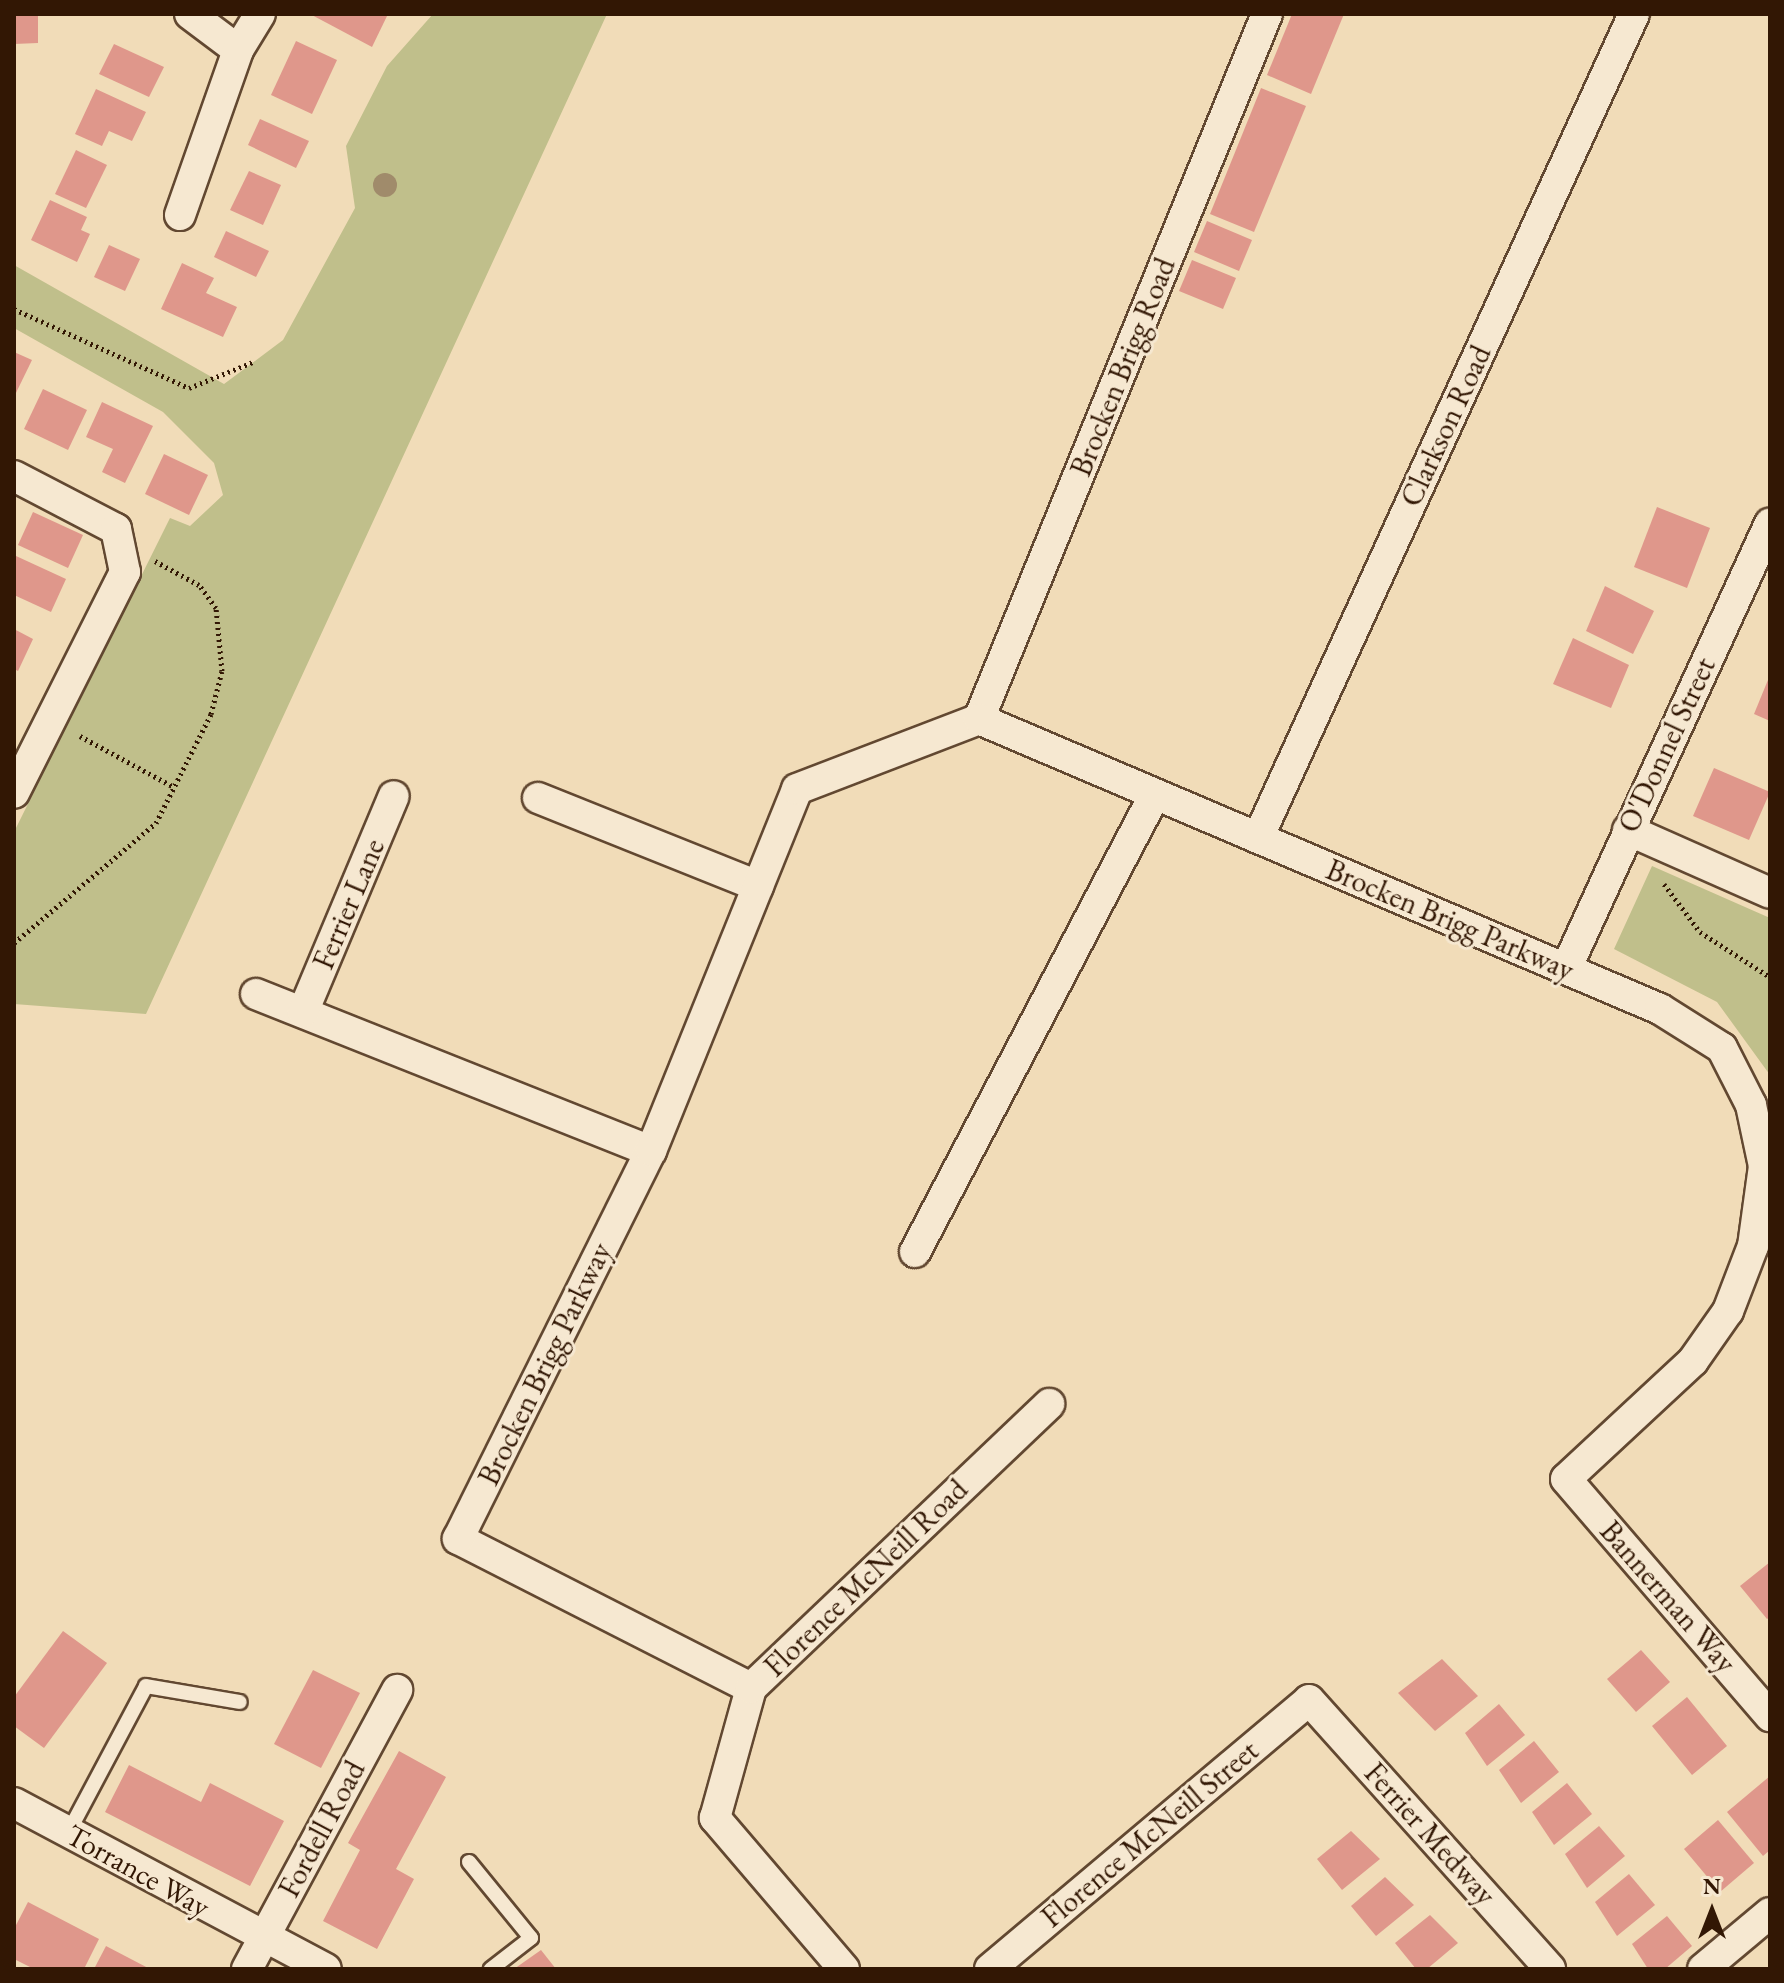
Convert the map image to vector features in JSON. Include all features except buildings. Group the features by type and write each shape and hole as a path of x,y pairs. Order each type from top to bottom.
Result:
{"street":[{"path":"190,14 238,50"},
{"path":"180,215 238,50 260,14"},
{"name":"Brocken Brigg Road","path":"979,719 1267,14"},
{"name":"Clarkson Road","path":"1258,838 1634,14"},
{"path":"14,476 116,529 125,572 14,793"},
{"name":"O'Donnel Street","path":"1566,969 1770,523"},
{"name":"Brocken Brigg Parkway","path":"751,1688 458,1539 651,1151 797,789 979,719 1660,1009 1722,1048 1751,1105 1764,1166 1753,1246 1728,1311 1693,1361 1566,1479"},
{"path":"915,1252 1155,794"},
{"name":"Ferrier Lane","path":"303,1012 394,796"},
{"path":"538,798 758,886"},
{"path":"1628,830 1770,893"},
{"path":"256,994 651,1151"},
{"name":"Florence McNeill Road","path":"844,1969 715,1818 751,1688 1049,1404"},
{"name":"Bannerman Way","path":"1566,1479 1770,1716"},
{"name":"Fordell Road","path":"247,1969 397,1690"},
{"name":"Florence McNeill Street","path":"1009,1963 1309,1700"},
{"name":"Ferrier Medway","path":"1309,1700 1550,1969"},
{"name":"Torrance Way","path":"14,1803 262,1940 326,1969"},
{"path":"1703,1969 1770,1913"}],"lane":[{"path":"68,1833 146,1686 240,1702"},
{"path":"469,1862 531,1938 491,1969"}],"path":[{"path":"14,309 189,388 253,362"},
{"path":"14,943 156,823 211,714 222,671 216,608 199,585 119,543"},
{"path":"51,719 174,787"},
{"path":"1628,830 1700,932 1770,977"}],"shaded area":[{"path":"433,14 607,14 146,1014 14,1004 14,832 170,518 190,526 223,495 214,463 163,412 14,328 14,265 224,384 283,340 355,208 346,146 387,66"},
{"path":"1652,866 1770,918 1770,1075 1717,1002 1614,949"}]}
